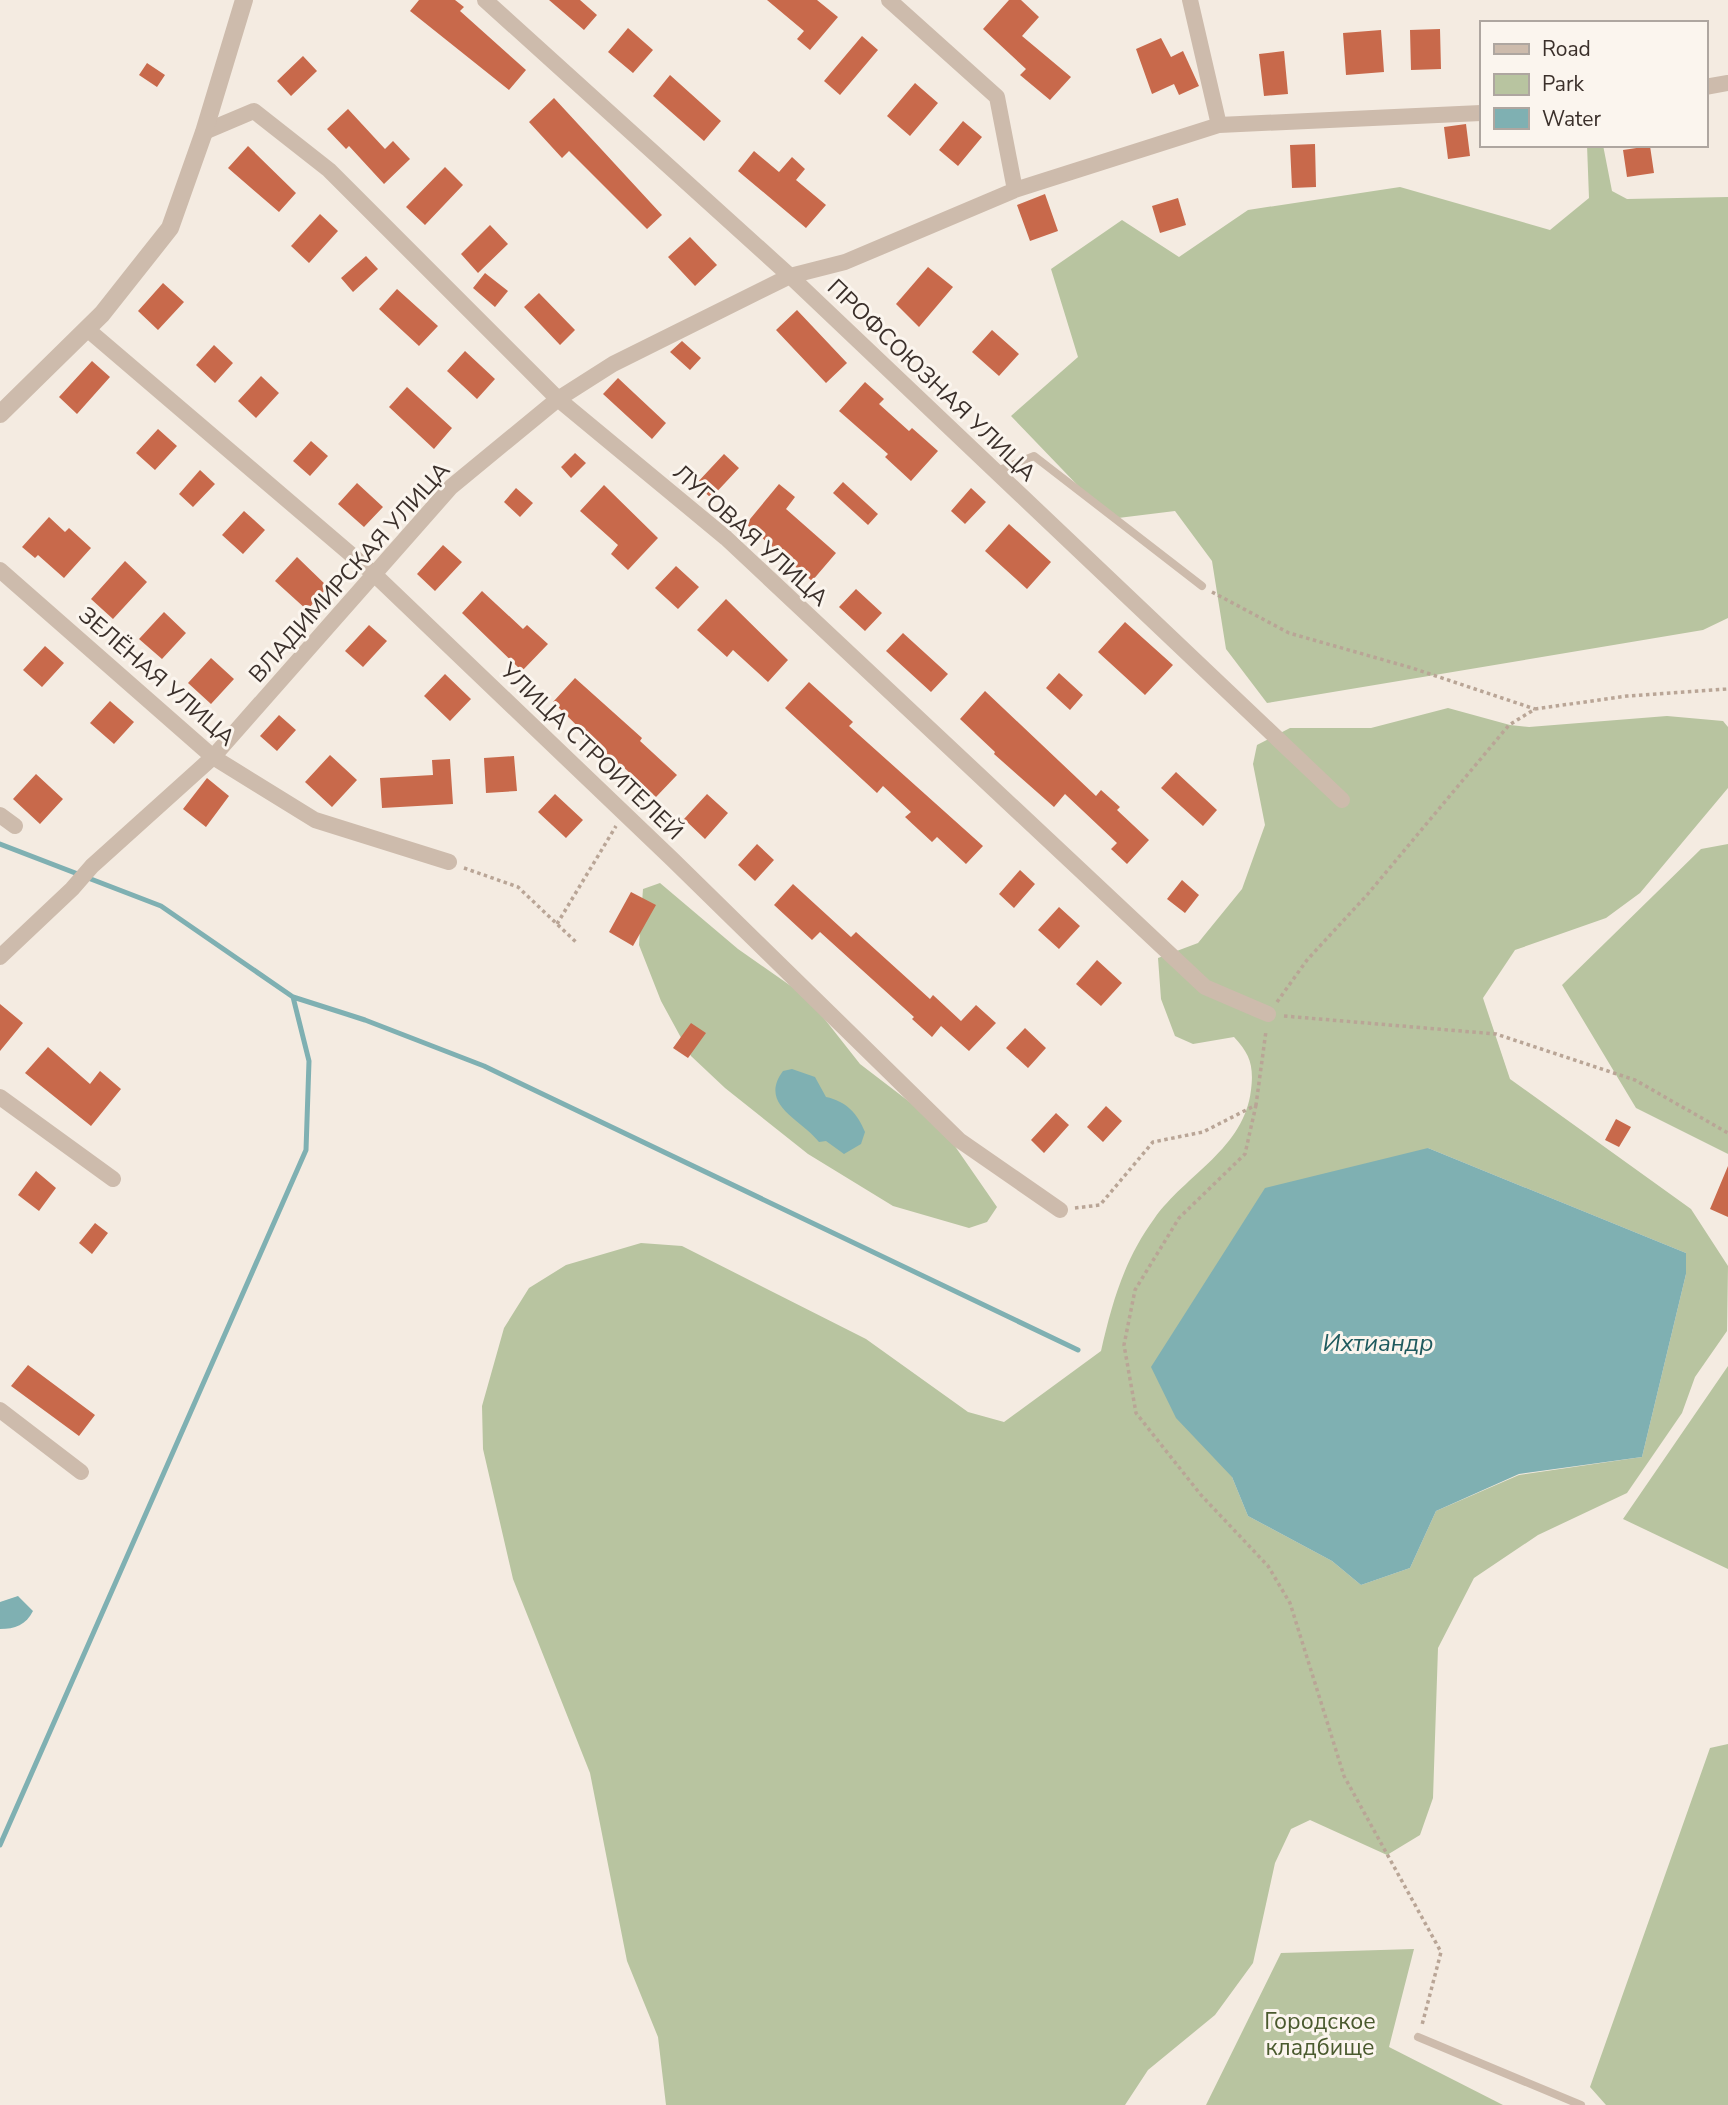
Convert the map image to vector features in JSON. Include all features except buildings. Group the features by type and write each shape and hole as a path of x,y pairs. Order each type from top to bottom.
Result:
{"street":[{"path":"0,414 87,329 170,228 204,132 244,0"},
{"name":"ПРОФСОЮЗНАЯ УЛИЦА","path":"485,0 790,276 1342,800"},
{"path":"889,0 997,97 1015,190"},
{"path":"1191,0 1219,125"},
{"path":"1707,87 1728,83"},
{"name":"ЛУГОВАЯ УЛИЦА","path":"204,132 254,111 329,170 558,399 726,538 1205,987 1268,1014"},
{"name":"ВЛАДИМИРСКАЯ УЛИЦА","path":"0,957 72,889 92,866 213,757 451,487 558,399 613,365 790,276 845,262 1015,190 1219,125 1480,113"},
{"name":"УЛИЦА СТРОИТЕЛЕЙ","path":"87,329 374,575 624,813 959,1140 1060,1210"},
{"name":"ЗЕЛЁНАЯ УЛИЦА","path":"0,570 213,757 315,820 449,862"},
{"path":"0,815 15,826"},
{"path":"0,1097 113,1179"},
{"path":"0,1410 81,1472"}],"lane":[{"path":"996,472 1034,456 1202,586"},
{"path":"1418,2037 1581,2105"}],"path":[{"path":"1202,586 1289,633 1412,668 1535,709"},
{"path":"1418,2037 1441,1952 1344,1776 1290,1602 1268,1566 1200,1495 1136,1413 1124,1345 1135,1290 1179,1218 1245,1154 1256,1105 1268,1014 1307,960 1367,895 1510,725 1535,709 1627,696 1728,689"},
{"path":"557,924 624,813"},
{"path":"449,862 518,887 578,944"},
{"path":"1268,1014 1496,1034 1635,1080 1728,1133"},
{"path":"1060,1210 1100,1205 1153,1142 1203,1132 1256,1105"}],"green space":[{"path":"1587,147 1603,147 1612,191 1627,199 1728,197 1728,618 1703,630 1267,703 1226,649 1212,561 1175,511 1110,519 1011,416 1078,357 1051,269 1122,220 1179,257 1248,210 1400,187 1550,230 1589,198"},
{"path":"1448,708 1510,725 1529,727 1667,716 1723,721 1728,727 1728,788 1640,893 1606,918 1515,950 1483,998 1510,1079 1691,1209 1728,1266 1727,1331 1695,1377 1682,1413 1627,1493 1538,1535 1474,1578 1438,1648 1433,1798 1420,1835 1387,1855 1310,1820 1291,1829 1275,1863 1253,1963 1215,2015 1148,2070 1125,2105 666,2105 658,2037 627,1961 590,1773 513,1579 483,1449 482,1406 504,1328 529,1288 566,1265 641,1243 682,1246 866,1339 968,1412 1004,1422 1101,1351 1120,1282 1144,1234 1167,1203 1226,1145 1238,1129 1246,1111 1252,1082 1251,1067 1244,1049 1234,1037 1193,1044 1175,1036 1161,999 1158,958 1198,943 1242,889 1265,825 1253,764 1257,745 1290,728 1371,728","holes":["1428,1148 1686,1253 1686,1274 1642,1457 1519,1475 1436,1511 1410,1568 1361,1585 1332,1561 1248,1516 1232,1477"]},
{"path":"1728,844 1728,1154 1636,1108 1562,985 1701,849"},
{"path":"660,883 738,949 808,998 860,1064 941,1126 997,1207 987,1222 969,1228 893,1206 808,1154 725,1088 691,1056 661,1001 639,945 643,889"},
{"path":"1728,1366 1728,1569 1623,1519"},
{"path":"1728,1744 1728,2105 1606,2105 1590,2087 1710,1748"},
{"name":"Городское кладбище","path":"1414,1949 1389,2047 1503,2105 1206,2105 1281,1953"}],"water":[{"path":"792,1069 815,1077 826,1097 840,1102 855,1114 865,1132 861,1144 844,1154 826,1141 819,1142 785,1111 776,1093 777,1083 783,1071"},
{"name":"Ихтиандр","path":"1428,1148 1686,1253 1686,1274 1642,1457 1519,1474 1436,1511 1410,1568 1361,1585 1332,1561 1248,1516 1232,1477 1176,1418 1151,1367 1265,1188"},
{"path":"18,1596 33,1611 20,1625 0,1629 0,1602"}],"waterway":[{"path":"0,844 161,906 293,997 365,1020 484,1066 1078,1350"},
{"path":"0,1845 306,1150 309,1061 293,997"}]}
